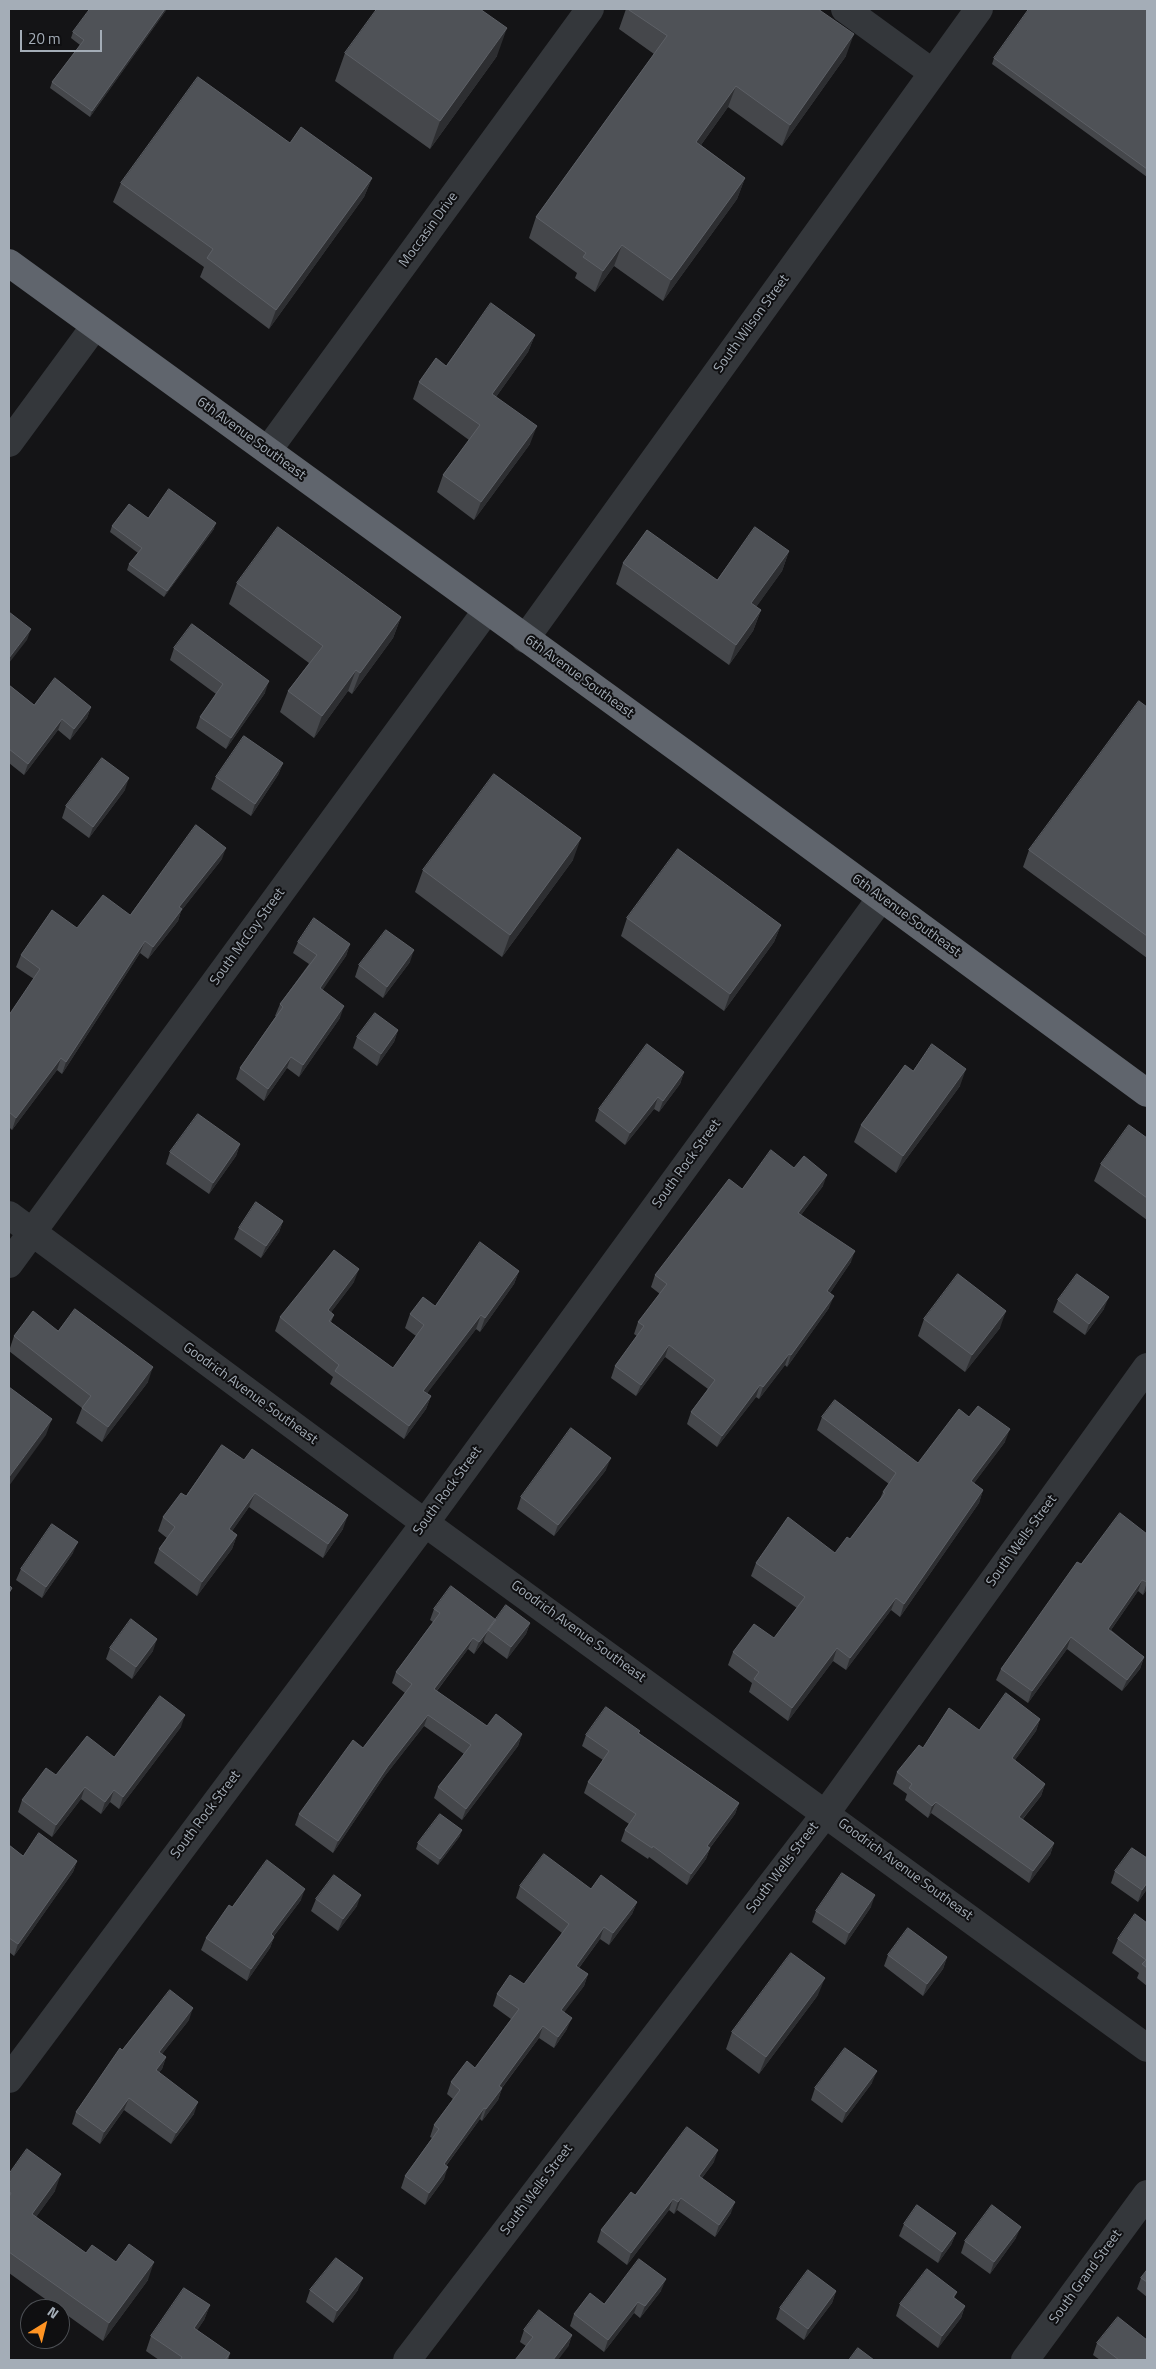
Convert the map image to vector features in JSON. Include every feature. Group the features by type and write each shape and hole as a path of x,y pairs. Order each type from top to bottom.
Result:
{"highway":[{"name":"6th Avenue Southeast","path":"9,263 1146,1090"}],"street":[{"name":"Moccasin Drive","path":"268,450 590,9"},
{"path":"846,9 933,73"},
{"name":"South Wilson Street","path":"525,639 979,9"},
{"path":"9,443 95,326"},
{"name":"South McCoy Street","path":"9,1264 487,610"},
{"name":"South Rock Street","path":"9,2079 425,1523 881,898"},
{"name":"Goodrich Avenue Southeast","path":"9,1216 425,1523 1147,2048"},
{"name":"South Wells Street","path":"406,2360 826,1813 1147,1368"},
{"name":"South Grand Street","path":"1025,2360 1147,2194"}],"building":[{"path":"90,9 165,9 92,111 52,82 84,40 73,32"},
{"path":"377,9 480,9 507,28 440,121 345,53"},
{"path":"628,9 818,9 854,34 790,125 736,86 696,142 745,178 671,280 622,245 603,271 583,257 586,253 536,217 667,36"},
{"path":"1029,9 1147,9 1147,169 994,58"},
{"path":"198,77 290,143 301,127 372,178 276,310 207,258 213,249 121,183"},
{"path":"491,303 535,335 492,394 537,426 481,502 443,475 480,425 419,382 436,358 446,366"},
{"path":"169,489 216,523 167,591 129,564 142,548 112,526 129,504 148,518"},
{"path":"278,527 401,617 360,673 356,670 322,716 288,691 323,646 237,583"},
{"path":"755,527 789,551 751,603 761,610 736,645 623,563 647,530 717,580"},
{"path":"9,612 31,629 9,658"},
{"path":"192,624 269,681 231,738 200,717 223,684 174,648"},
{"path":"55,678 91,707 74,729 62,719 28,764 9,749 9,685 34,705"},
{"path":"1139,701 1147,707 1147,936 1029,850"},
{"path":"244,736 283,763 255,804 216,777"},
{"path":"102,758 129,778 93,827 66,806"},
{"path":"494,774 581,838 510,935 423,870"},
{"path":"196,825 226,848 179,907 182,909 153,947 145,941 66,1062 61,1058 16,1118 9,1112 9,1015 40,969 21,955 52,910 77,928 103,895 130,915"},
{"path":"678,849 781,925 730,994 627,918"},
{"path":"314,918 350,944 320,988 344,1006 303,1065 291,1057 268,1089 240,1068 283,1007 280,1004 317,955 298,942"},
{"path":"386,930 414,950 387,987 359,965"},
{"path":"375,1013 398,1030 381,1054 357,1037"},
{"path":"647,1044 684,1072 663,1101 658,1097 630,1133 599,1109"},
{"path":"932,1044 966,1069 903,1156 861,1125 905,1065 913,1071"},
{"path":"198,1114 240,1144 213,1183 170,1152"},
{"path":"1129,1125 1147,1138 1147,1198 1101,1164"},
{"path":"771,1150 794,1168 804,1156 827,1175 798,1213 855,1251 827,1291 834,1296 791,1355 789,1354 763,1387 760,1385 722,1436 691,1412 715,1380 669,1345 641,1385 615,1366 644,1326 638,1322 667,1284 655,1275 729,1179 742,1189"},
{"path":"256,1202 283,1221 266,1246 239,1228"},
{"path":"480,1242 519,1271 485,1318 481,1315 423,1391 431,1396 409,1426 335,1371 339,1365 280,1317 334,1250 359,1269 328,1310 334,1315 329,1321 393,1368 424,1325 410,1314 423,1297 435,1306"},
{"path":"958,1274 1006,1311 972,1355 924,1319"},
{"path":"1077,1274 1109,1297 1089,1324 1058,1300"},
{"path":"75,1309 153,1367 108,1427 82,1408 91,1396 14,1336 33,1311 58,1331"},
{"path":"9,1387 52,1419 9,1477"},
{"path":"835,1400 918,1463 959,1409 969,1417 978,1406 1010,1429 971,1481 983,1490 904,1604 896,1598 850,1658 837,1648 792,1708 754,1679 759,1672 733,1652 754,1624 774,1638 805,1597 756,1563 788,1517 835,1553 847,1537 850,1539 885,1493 883,1492 896,1473 822,1417"},
{"path":"571,1428 611,1458 558,1525 521,1497"},
{"path":"222,1445 244,1460 252,1449 348,1515 328,1544 255,1493 229,1529 237,1535 202,1582 159,1549 175,1527 163,1517 181,1493 186,1496"},
{"path":"1120,1513 1147,1534 1147,1582 1142,1580 1108,1629 1144,1657 1127,1680 1071,1637 1032,1691 1001,1669 1077,1562 1081,1564"},
{"path":"52,1524 78,1542 46,1587 21,1569"},
{"path":"451,1586 496,1620 479,1642 473,1638 434,1689 487,1726 496,1714 522,1734 466,1809 438,1787 471,1745 428,1715 388,1766 338,1841 299,1814 353,1740 363,1748 412,1684 396,1672 440,1613 434,1609"},
{"path":"506,1605 530,1623 511,1647 488,1630"},
{"path":"131,1619 157,1639 136,1667 110,1648"},
{"path":"1006,1693 1040,1719 1012,1758 1045,1784 1019,1817 1054,1843 1033,1871 936,1802 932,1806 909,1788 912,1784 897,1772 919,1745 923,1748 949,1708 979,1730"},
{"path":"160,1696 185,1715 123,1797 114,1790 105,1802 85,1787 56,1825 22,1800 46,1768 56,1775 87,1736 114,1757"},
{"path":"606,1707 640,1731 638,1733 739,1803 707,1846 710,1848 691,1874 653,1846 652,1848 625,1830 636,1814 588,1782 609,1751 586,1735"},
{"path":"440,1814 462,1830 440,1859 418,1843"},
{"path":"39,1833 77,1861 18,1944 9,1938 9,1845 23,1856"},
{"path":"1132,1848 1147,1858 1147,1883 1142,1890 1115,1871"},
{"path":"544,1854 591,1889 601,1875 637,1902 613,1933 604,1927 576,1966 588,1974 561,2010 572,2018 558,2037 543,2026 499,2086 502,2088 486,2109 484,2108 444,2164 448,2167 429,2193 405,2176 439,2129 434,2125 460,2090 451,2082 467,2061 475,2068 519,2009 497,1994 510,1975 524,1984 569,1924 520,1886"},
{"path":"267,1860 305,1889 271,1934 274,1937 251,1969 206,1938 229,1905 232,1907"},
{"path":"842,1873 875,1895 849,1933 816,1911"},
{"path":"334,1875 361,1895 343,1919 316,1899"},
{"path":"1135,1914 1147,1923 1147,1968 1142,1964 1146,1960 1118,1939"},
{"path":"908,1928 947,1957 927,1984 888,1955"},
{"path":"791,1953 825,1978 766,2057 732,2032"},
{"path":"170,1990 193,2008 159,2052 166,2057 156,2070 198,2102 176,2133 129,2098 104,2132 76,2112 120,2048 122,2050"},
{"path":"845,2048 877,2071 846,2112 815,2088"},
{"path":"687,2127 718,2150 699,2176 735,2202 719,2225 681,2198 678,2202 673,2199 631,2253 601,2230 631,2192 635,2195"},
{"path":"27,2149 61,2174 32,2214 86,2253 92,2245 116,2262 129,2244 154,2262 109,2323 9,2252 9,2197 11,2193 9,2192 9,2174"},
{"path":"917,2205 956,2233 942,2252 904,2224"},
{"path":"992,2205 1021,2227 994,2262 965,2241"},
{"path":"336,2258 363,2278 337,2311 310,2290"},
{"path":"639,2259 666,2279 645,2306 638,2302 608,2340 574,2314 590,2293 604,2304"},
{"path":"927,2269 957,2292 953,2297 965,2306 942,2336 900,2304"},
{"path":"808,2270 836,2291 808,2329 780,2308"},
{"path":"1147,2270 1147,2282 1141,2278"},
{"path":"184,2288 210,2305 194,2328 230,2353 225,2360 180,2360 182,2357 151,2336"},
{"path":"539,2310 572,2335 553,2360 515,2360 533,2337 524,2330"},
{"path":"1118,2317 1147,2340 1147,2360 1119,2360 1097,2343"},
{"path":"858,2348 874,2360 849,2360"}]}
